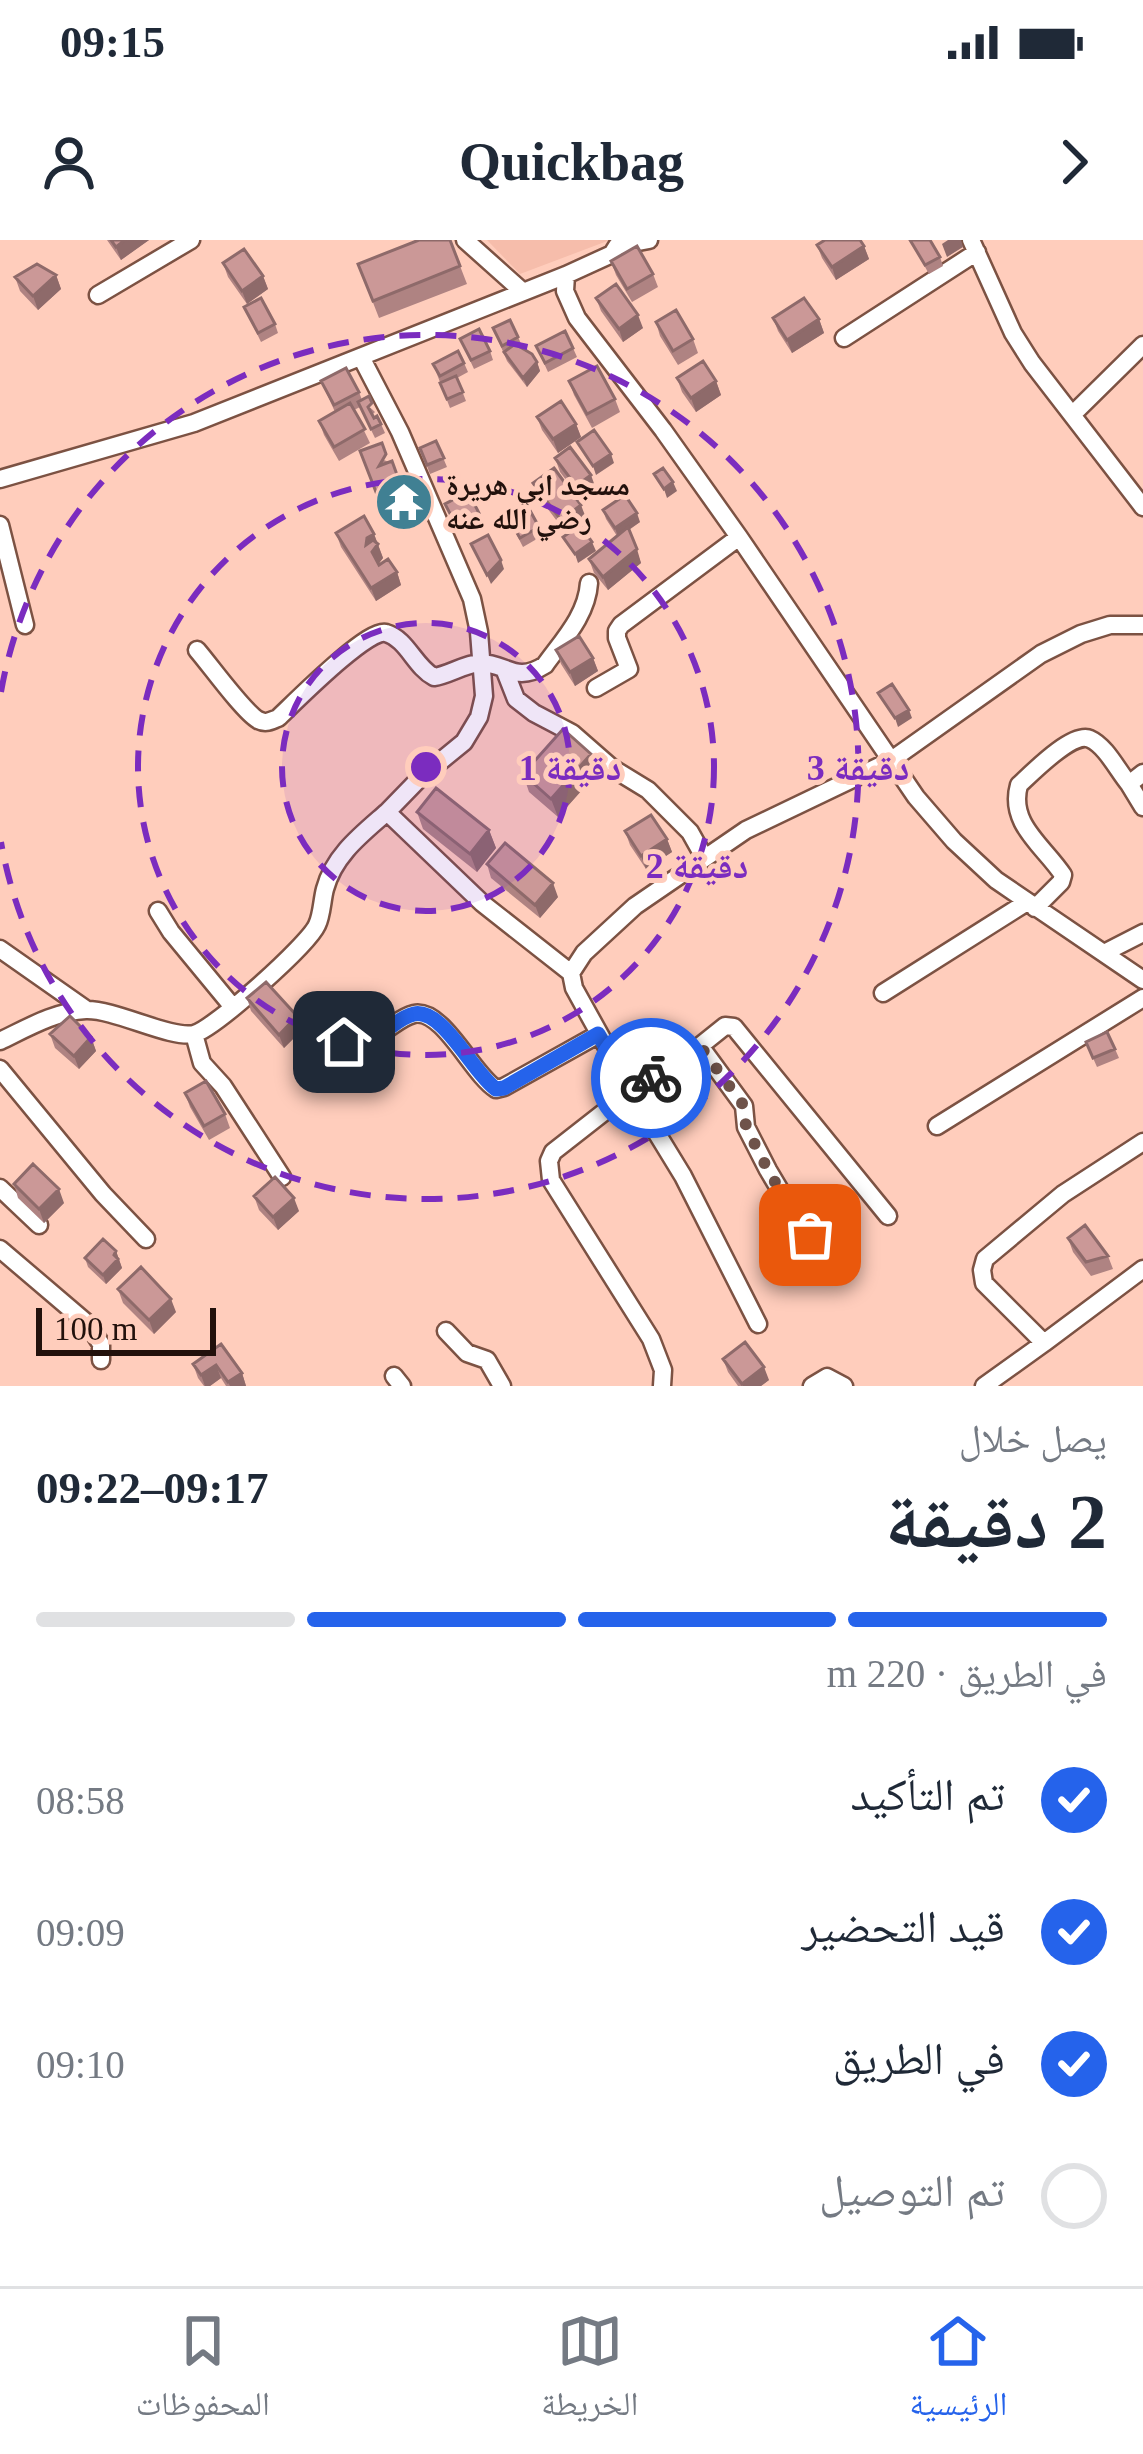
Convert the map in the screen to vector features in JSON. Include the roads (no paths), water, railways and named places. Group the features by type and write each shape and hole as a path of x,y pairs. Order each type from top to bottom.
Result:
{"street":[{"path":"98,295 190,240"},
{"path":"465,240 522,291"},
{"path":"0,479 194,423 566,275 612,254 617,243 650,240"},
{"path":"844,338 974,246 1013,333 1032,363 1143,507"},
{"path":"566,275 565,291 577,319 739,537 916,797 996,880 1143,980"},
{"path":"1072,414 1143,345"},
{"path":"0,950 87,1010 194,1034 297,952 318,924 332,869 348,847 464,742 479,717 484,696 472,599 400,432 361,357"},
{"path":"0,524 26,625"},
{"path":"596,688 629,669 617,631 739,537"},
{"path":"197,650 245,707 266,722 278,718 363,641 380,632 402,644 426,674 434,677 482,663 527,674 545,665 580,616 589,583"},
{"path":"758,1324 683,1176 574,988 571,973 576,962 635,906 704,857 778,813 890,761 1041,654 1111,625 1143,625"},
{"path":"505,671 516,699 572,733 612,768 648,790 690,832 704,857"},
{"path":"883,993 1031,905 1061,882 1063,875 1016,811 1019,785 1052,756 1088,737 1136,778 1143,807"},
{"path":"387,812 482,903 571,973"},
{"path":"158,910 232,1006"},
{"path":"1104,952 1143,933"},
{"path":"937,1126 1143,998"},
{"path":"0,1041 41,1022 87,1010"},
{"path":"344,1042 366,1039 404,1018 425,1014 439,1022 496,1089 598,1034"},
{"path":"662,1386 663,1370 651,1339 549,1170 553,1152 631,1091 725,1026 734,1027 888,1216"},
{"path":"194,1034 202,1063 223,1086 282,1177"},
{"path":"700,1046 744,1106 746,1127 768,1170 830,1262"},
{"path":"0,1069 146,1239"},
{"path":"1044,1343 984,1283 985,1258 1063,1194 1143,1142"},
{"path":"0,1187 38,1225"},
{"path":"0,1250 88,1324 100,1344 101,1360"},
{"path":"984,1386 1143,1269"},
{"path":"446,1331 467,1353 487,1360 502,1386"},
{"path":"812,1386 826,1377 844,1386"}],"place":[{"name":"مسجد ابي هريرة رضي الله عنه","path":"404,502"}]}
